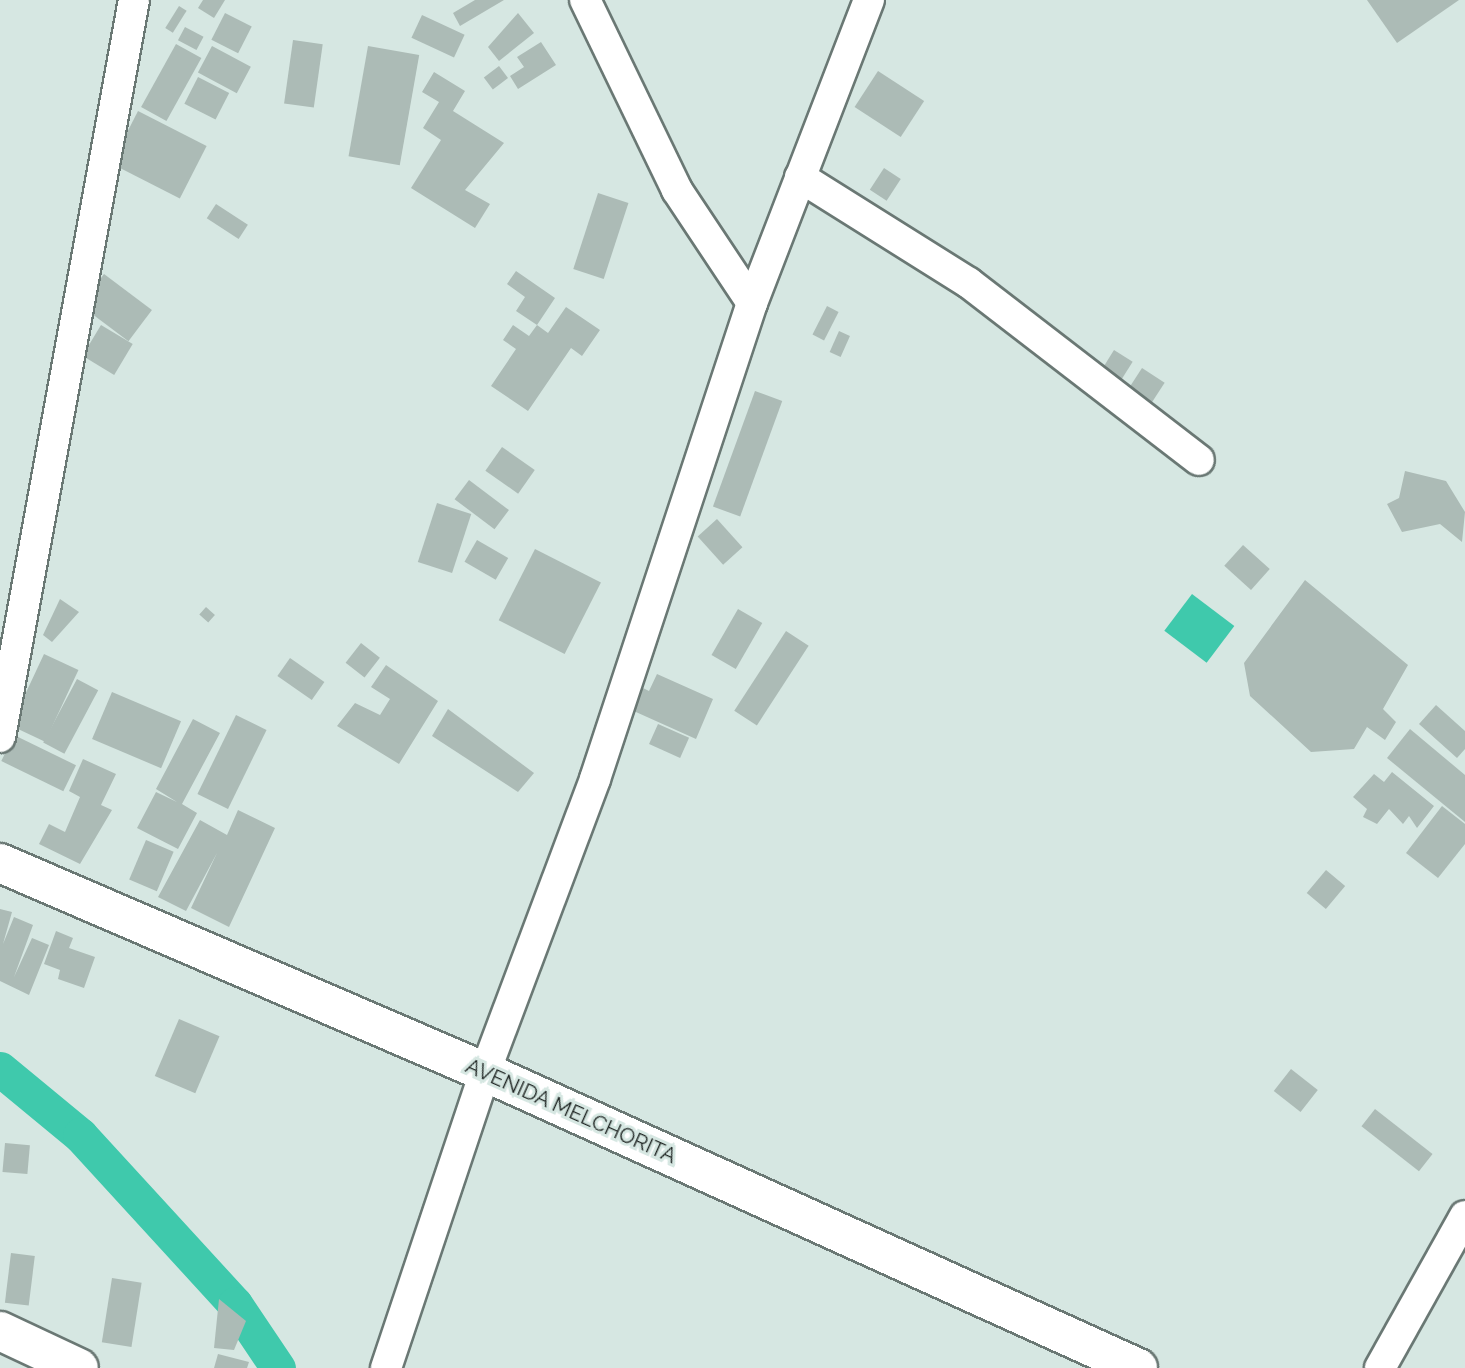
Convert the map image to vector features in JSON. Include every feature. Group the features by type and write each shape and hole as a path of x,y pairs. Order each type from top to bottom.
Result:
{"main road":[{"name":"AVENIDA MELCHORITA","path":"0,863 485,1072 1138,1368"},
{"path":"0,1331 79,1368"}],"street":[{"path":"0,737 5,693 134,0"},
{"path":"585,0 677,190 752,303"},
{"path":"386,1368 485,1072 595,779 752,303 869,0"},
{"path":"800,177 969,283 1199,460"},
{"path":"1380,1368 1465,1216"}],"shaded area":[{"path":"1192,594 1234,626 1207,663 1164,631"}],"building":[{"path":"203,0 225,0 214,18 198,8"},
{"path":"475,0 504,0 460,26 453,13"},
{"path":"1367,0 1459,0 1397,43"},
{"path":"179,6 187,11 173,33 165,28"},
{"path":"225,13 252,27 238,53 211,40"},
{"path":"518,13 534,33 499,61 488,47"},
{"path":"422,15 465,35 454,58 411,38"},
{"path":"185,27 204,37 196,50 178,40"},
{"path":"293,40 323,44 314,108 284,103"},
{"path":"541,42 556,65 518,89 510,76 524,67 517,57"},
{"path":"176,44 201,58 166,121 141,107"},
{"path":"212,46 251,67 237,93 198,72"},
{"path":"368,46 419,55 400,165 349,156"},
{"path":"499,66 508,78 493,89 484,77"},
{"path":"878,71 924,101 901,137 855,107"},
{"path":"434,72 465,91 453,111 504,143 465,190 490,204 475,228 411,188 441,140 423,128 439,102 422,92"},
{"path":"198,77 229,93 216,120 184,104"},
{"path":"138,111 207,146 180,199 111,164"},
{"path":"884,168 901,179 887,201 870,190"},
{"path":"598,193 628,203 604,279 573,269"},
{"path":"216,204 248,225 239,239 207,218"},
{"path":"516,271 555,298 537,325 516,311 525,297 507,284"},
{"path":"104,274 152,310 128,341 81,305"},
{"path":"827,306 839,312 824,340 812,335"},
{"path":"566,307 600,330 582,356 571,348 528,411 491,386 516,349 503,340 513,325 529,336 537,325 548,333"},
{"path":"101,325 133,344 114,375 82,356"},
{"path":"839,331 850,336 841,357 830,352"},
{"path":"1114,350 1133,362 1118,385 1100,373"},
{"path":"1142,368 1165,383 1144,414 1122,399"},
{"path":"755,391 782,401 740,517 713,507"},
{"path":"502,447 535,470 518,494 485,471"},
{"path":"1405,471 1446,481 1465,512 1462,542 1440,524 1402,532 1387,504 1399,498"},
{"path":"469,480 509,510 494,529 455,499"},
{"path":"437,503 471,514 452,573 418,562"},
{"path":"717,519 742,547 723,565 698,536"},
{"path":"477,540 508,558 496,580 464,562"},
{"path":"1243,545 1270,569 1251,590 1224,566"},
{"path":"535,549 601,583 565,654 499,620"},
{"path":"1305,580 1408,665 1383,709 1396,722 1385,740 1367,727 1354,749 1311,752 1250,696 1244,663"},
{"path":"60,599 79,612 52,642 43,635"},
{"path":"206,607 215,615 208,622 199,614"},
{"path":"738,609 762,623 736,669 712,655"},
{"path":"786,631 809,646 757,725 734,711"},
{"path":"361,643 380,658 365,677 346,663"},
{"path":"44,654 78,670 45,742 11,726"},
{"path":"290,658 324,682 312,700 277,676"},
{"path":"386,665 438,701 399,764 337,726 355,703 380,715 390,699 371,687"},
{"path":"657,674 713,699 696,739 627,708 637,685 649,691"},
{"path":"77,679 98,690 64,754 43,743"},
{"path":"112,692 181,721 161,768 92,739"},
{"path":"1436,705 1465,731 1465,749 1457,758 1419,724"},
{"path":"448,709 534,773 518,792 432,736"},
{"path":"236,715 267,730 228,809 197,794"},
{"path":"193,719 220,733 182,804 197,813 178,849 137,828 156,792 177,802 156,789"},
{"path":"658,724 689,738 680,758 649,744"},
{"path":"1410,729 1465,775 1465,822 1387,758"},
{"path":"14,735 76,765 63,791 1,761"},
{"path":"83,759 116,774 101,805 112,810 80,864 39,844 49,824 65,832 80,797 69,791"},
{"path":"1392,772 1434,806 1417,828 1409,816 1403,824 1389,809 1377,824 1363,817 1367,809 1353,797 1374,774 1384,782"},
{"path":"1442,806 1465,824 1465,844 1438,878 1406,853"},
{"path":"238,810 275,828 229,927 191,908 217,853 186,911 158,897 200,820 227,835"},
{"path":"146,840 174,852 157,891 129,880"},
{"path":"1326,870 1345,886 1326,909 1307,893"},
{"path":"0,909 12,912 3,944 14,917 33,925 14,977 32,938 49,945 29,995 0,981"},
{"path":"56,931 73,938 69,948 95,957 84,988 58,979 60,970 44,964"},
{"path":"179,1019 220,1036 195,1093 155,1076"},
{"path":"1291,1069 1318,1090 1301,1112 1274,1091"},
{"path":"1375,1109 1433,1154 1419,1171 1361,1126"},
{"path":"5,1143 30,1145 27,1174 2,1172"},
{"path":"11,1253 35,1256 29,1306 5,1303"},
{"path":"112,1278 142,1283 131,1347 102,1342"},
{"path":"219,1299 246,1321 234,1350 214,1348"},
{"path":"218,1354 249,1362 247,1368 214,1368"}],"waterway":[{"path":"0,1069 80,1135 235,1304 278,1368"}]}
